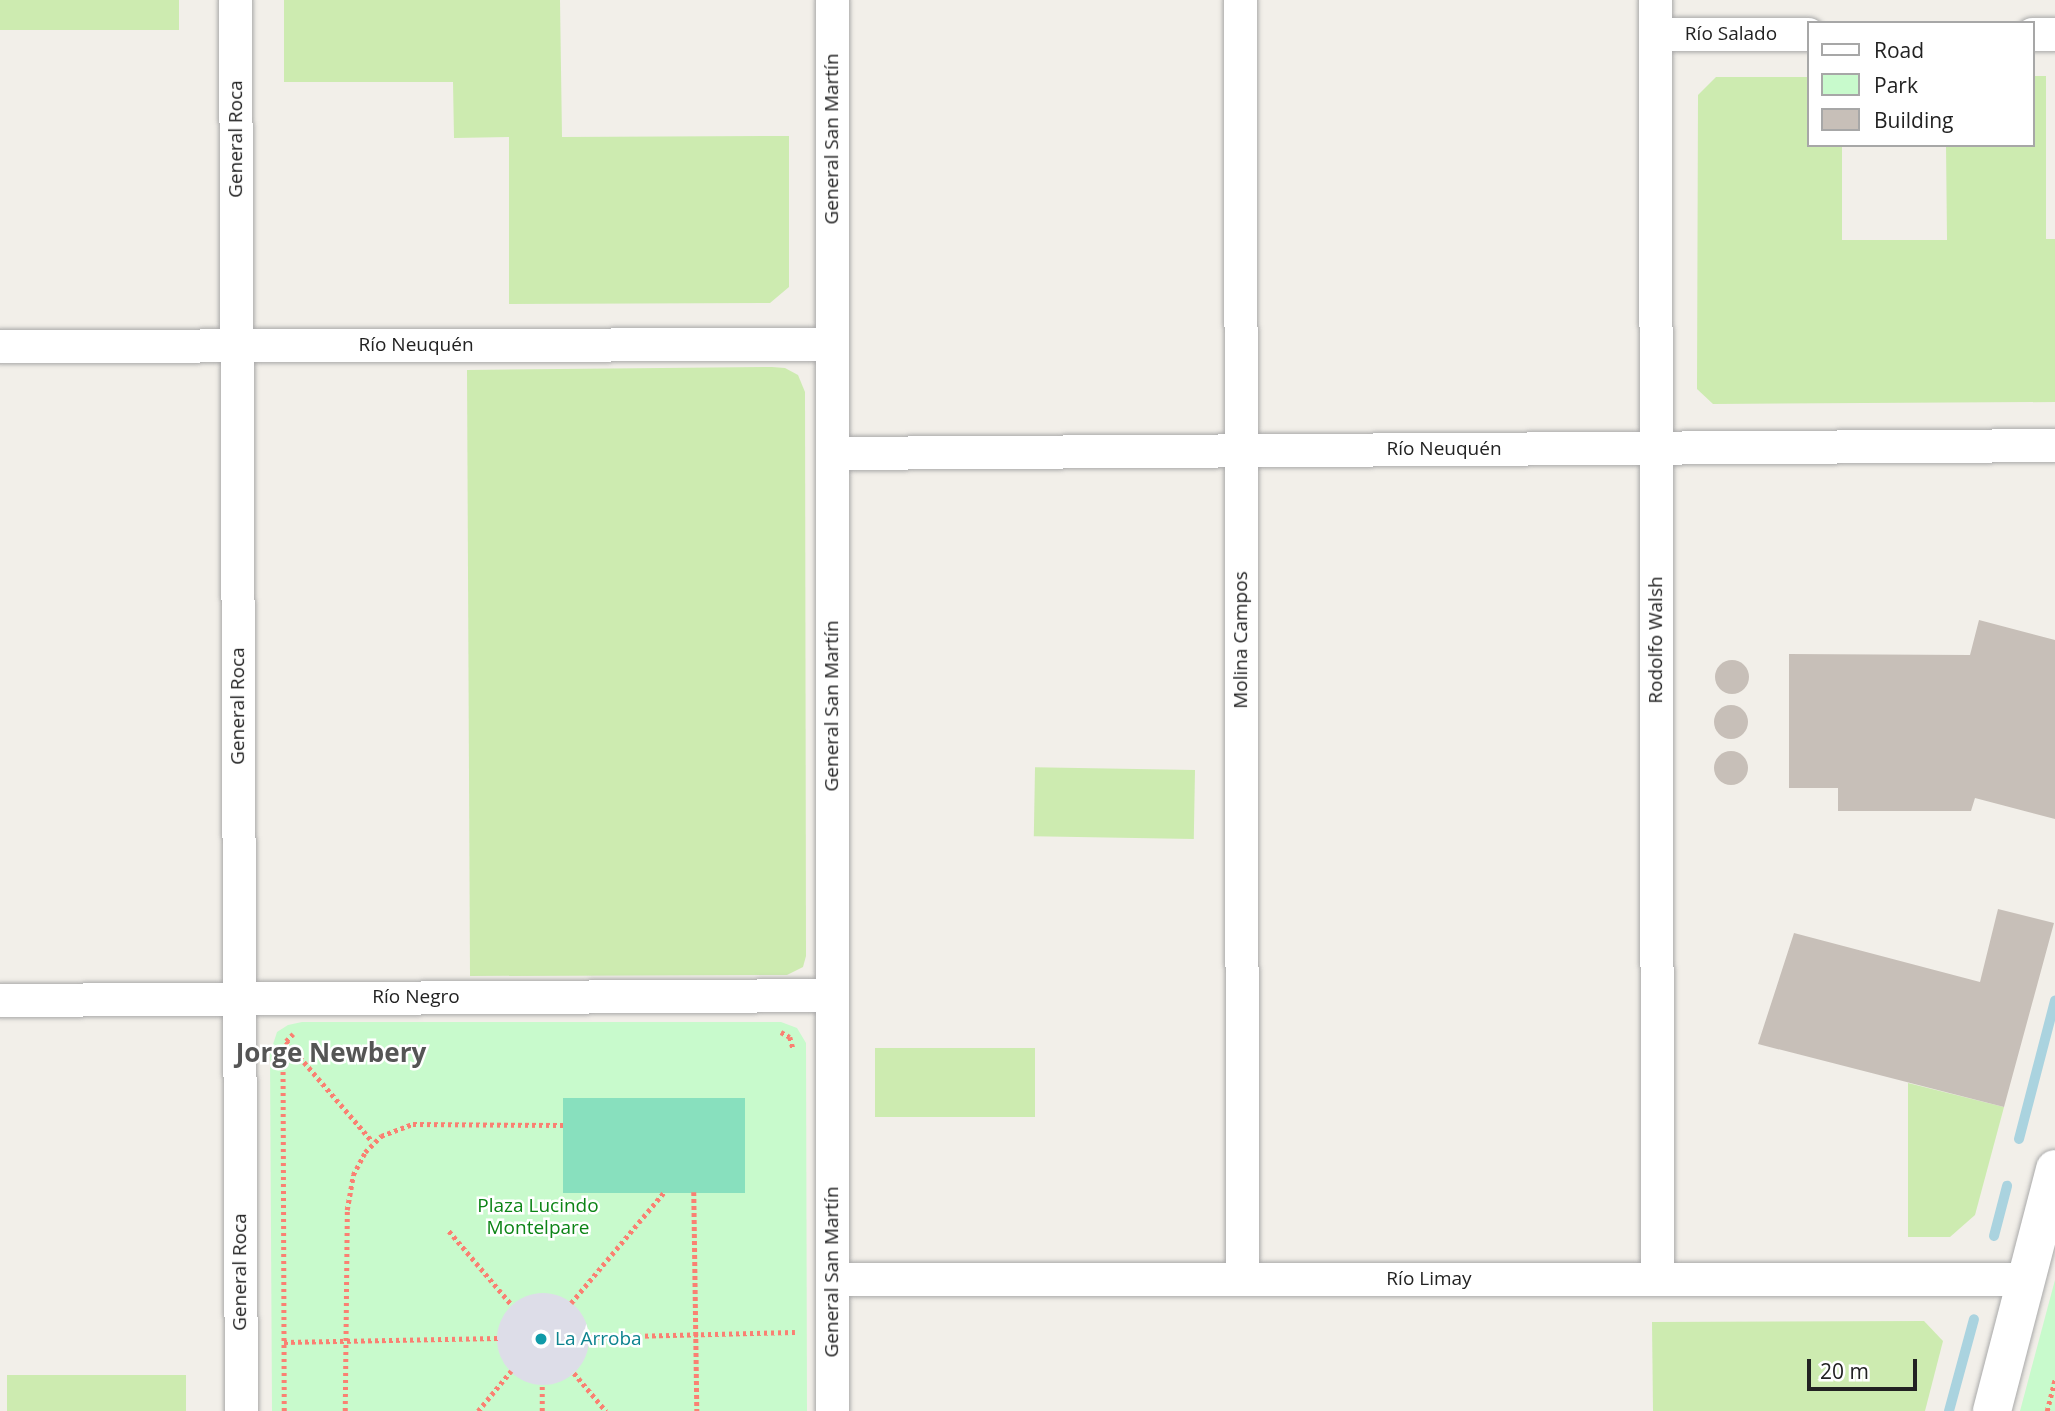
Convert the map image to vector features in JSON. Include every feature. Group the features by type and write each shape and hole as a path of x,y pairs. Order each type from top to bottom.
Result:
{"street":[{"name":"General Roca","path":"235,0 241,1411"},
{"name":"General San Martín","path":"832,0 832,1411"},
{"name":"Molina Campos","path":"1240,0 1241,1279"},
{"name":"Rodolfo Walsh","path":"1655,0 1657,1279"},
{"name":"Río Salado","path":"1655,34 1806,34"},
{"path":"2034,34 2055,34"},
{"name":"Río Neuquén","path":"0,346 832,344"},
{"name":"Río Neuquén","path":"832,453 2055,445"},
{"name":"Río Negro","path":"0,1000 832,995"},
{"path":"1992,1411 2055,1169"},
{"name":"Río Limay","path":"832,1279 2026,1279"}],"path":[{"path":"284,1411 283,1055 286,1041 303,1031"},
{"path":"775,1031 790,1037 793,1059"},
{"path":"286,1041 373,1142"},
{"path":"345,1411 348,1198 358,1164 373,1142 391,1130 413,1124 563,1125"},
{"path":"571,1303 664,1192"},
{"path":"694,1192 696,1411"},
{"path":"449,1231 512,1305"},
{"path":"795,1318 795,1345"},
{"path":"589,1337 795,1332"},
{"path":"284,1342 498,1338"},
{"path":"478,1411 511,1371"},
{"path":"574,1373 606,1411"},
{"path":"2047,1411 2055,1380"},
{"path":"542,1385 542,1411"}],"green space":[{"path":"0,0 179,0 179,30 0,30"},
{"path":"284,0 560,0 562,137 789,136 789,287 770,303 509,304 509,137 454,138 453,82 284,82"},
{"path":"2034,76 2046,76 2046,239 2055,239 2055,402 1713,404 1697,389 1698,95 1716,77 1806,77 1806,147 1842,147 1842,240 1947,240 1946,147 2034,147"},
{"path":"785,368 798,375 805,392 806,956 803,967 787,975 470,976 467,370"},
{"path":"1035,767 1195,770 1194,839 1034,836"},
{"name":"Plaza Lucindo Montelpare","path":"302,1022 781,1022 797,1028 806,1043 807,1411 272,1411 270,1054 277,1032 288,1025"},
{"path":"875,1048 1035,1048 1035,1117 875,1117"},
{"path":"1908,1083 2004,1107 1975,1215 1950,1237 1908,1237"},
{"path":"563,1098 745,1098 745,1193 563,1193"},
{"path":"2055,1280 2055,1411 2020,1411"},
{"path":"1924,1321 1943,1341 1925,1411 1653,1411 1652,1322"},
{"path":"7,1375 186,1375 186,1411 7,1411"}],"shaded area":[{"path":"543,1293 560,1297 575,1307 585,1322 589,1339 585,1356 575,1371 560,1381 543,1385 526,1381 511,1371 501,1356 497,1339 501,1322 511,1307 526,1297"}],"building":[{"path":"1979,620 2055,640 2055,819 1975,798 1971,811 1838,811 1838,788 1789,788 1789,654 1970,655"},
{"path":"1732,660 1744,665 1749,677 1744,689 1732,694 1720,689 1715,677 1720,665"},
{"path":"1731,705 1743,710 1748,722 1743,734 1731,739 1719,734 1714,722 1719,710"},
{"path":"1731,751 1743,756 1748,768 1743,780 1731,785 1719,780 1714,768 1719,756"},
{"path":"1998,909 2054,923 2004,1107 1758,1044 1794,933 1980,982"}],"waterway":[{"path":"2019,1139 2055,1001"},
{"path":"1994,1236 2007,1186"},
{"path":"1949,1411 1974,1319"}],"place":[{"name":"La Arroba","path":"541,1339"}],"district":[{"name":"Jorge Newbery","path":"331,1053"}]}
